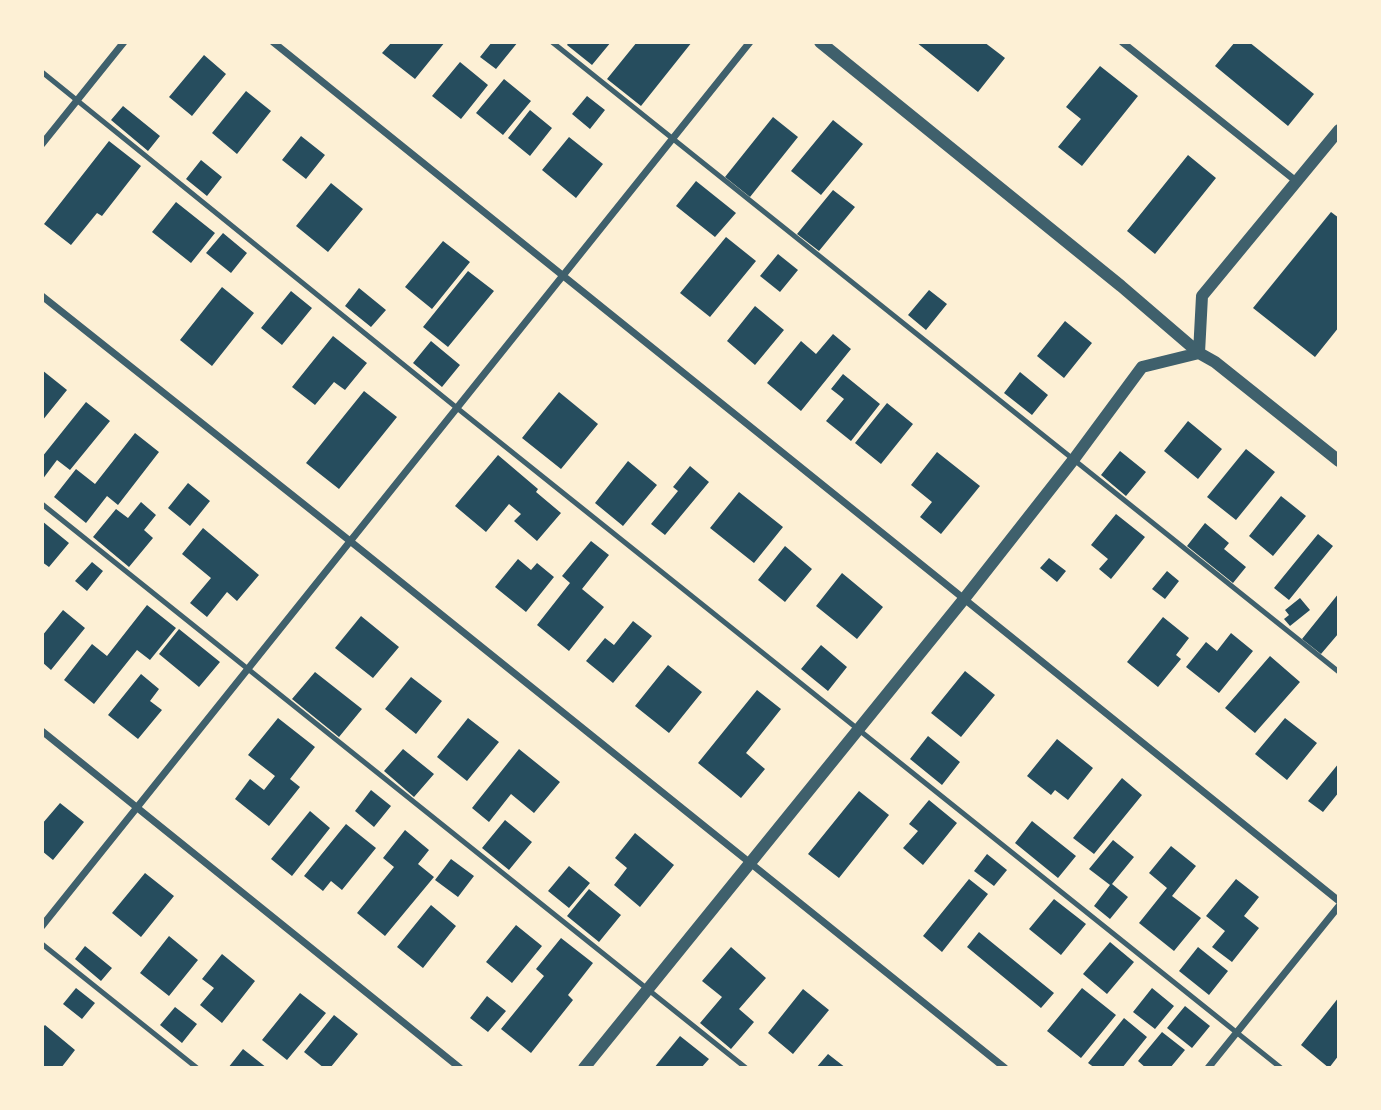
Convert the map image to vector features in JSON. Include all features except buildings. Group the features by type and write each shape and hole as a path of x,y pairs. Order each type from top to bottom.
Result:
{"street":[{"path":"42,144 124,42"},
{"path":"273,42 1339,903 1208,1068"},
{"path":"42,926 750,42"},
{"path":"820,42 1121,286 1199,353 1215,362 1339,461"},
{"path":"1122,42 1296,181"},
{"path":"1199,353 1202,296 1339,130"},
{"path":"42,296 1005,1068"},
{"path":"584,1068 964,599 1142,367 1199,353"},
{"path":"42,731 460,1068"}],"lane":[{"path":"552,42 1339,672"},
{"path":"42,72 1281,1068"},
{"path":"42,504 746,1068"},
{"path":"42,944 197,1068"}]}
